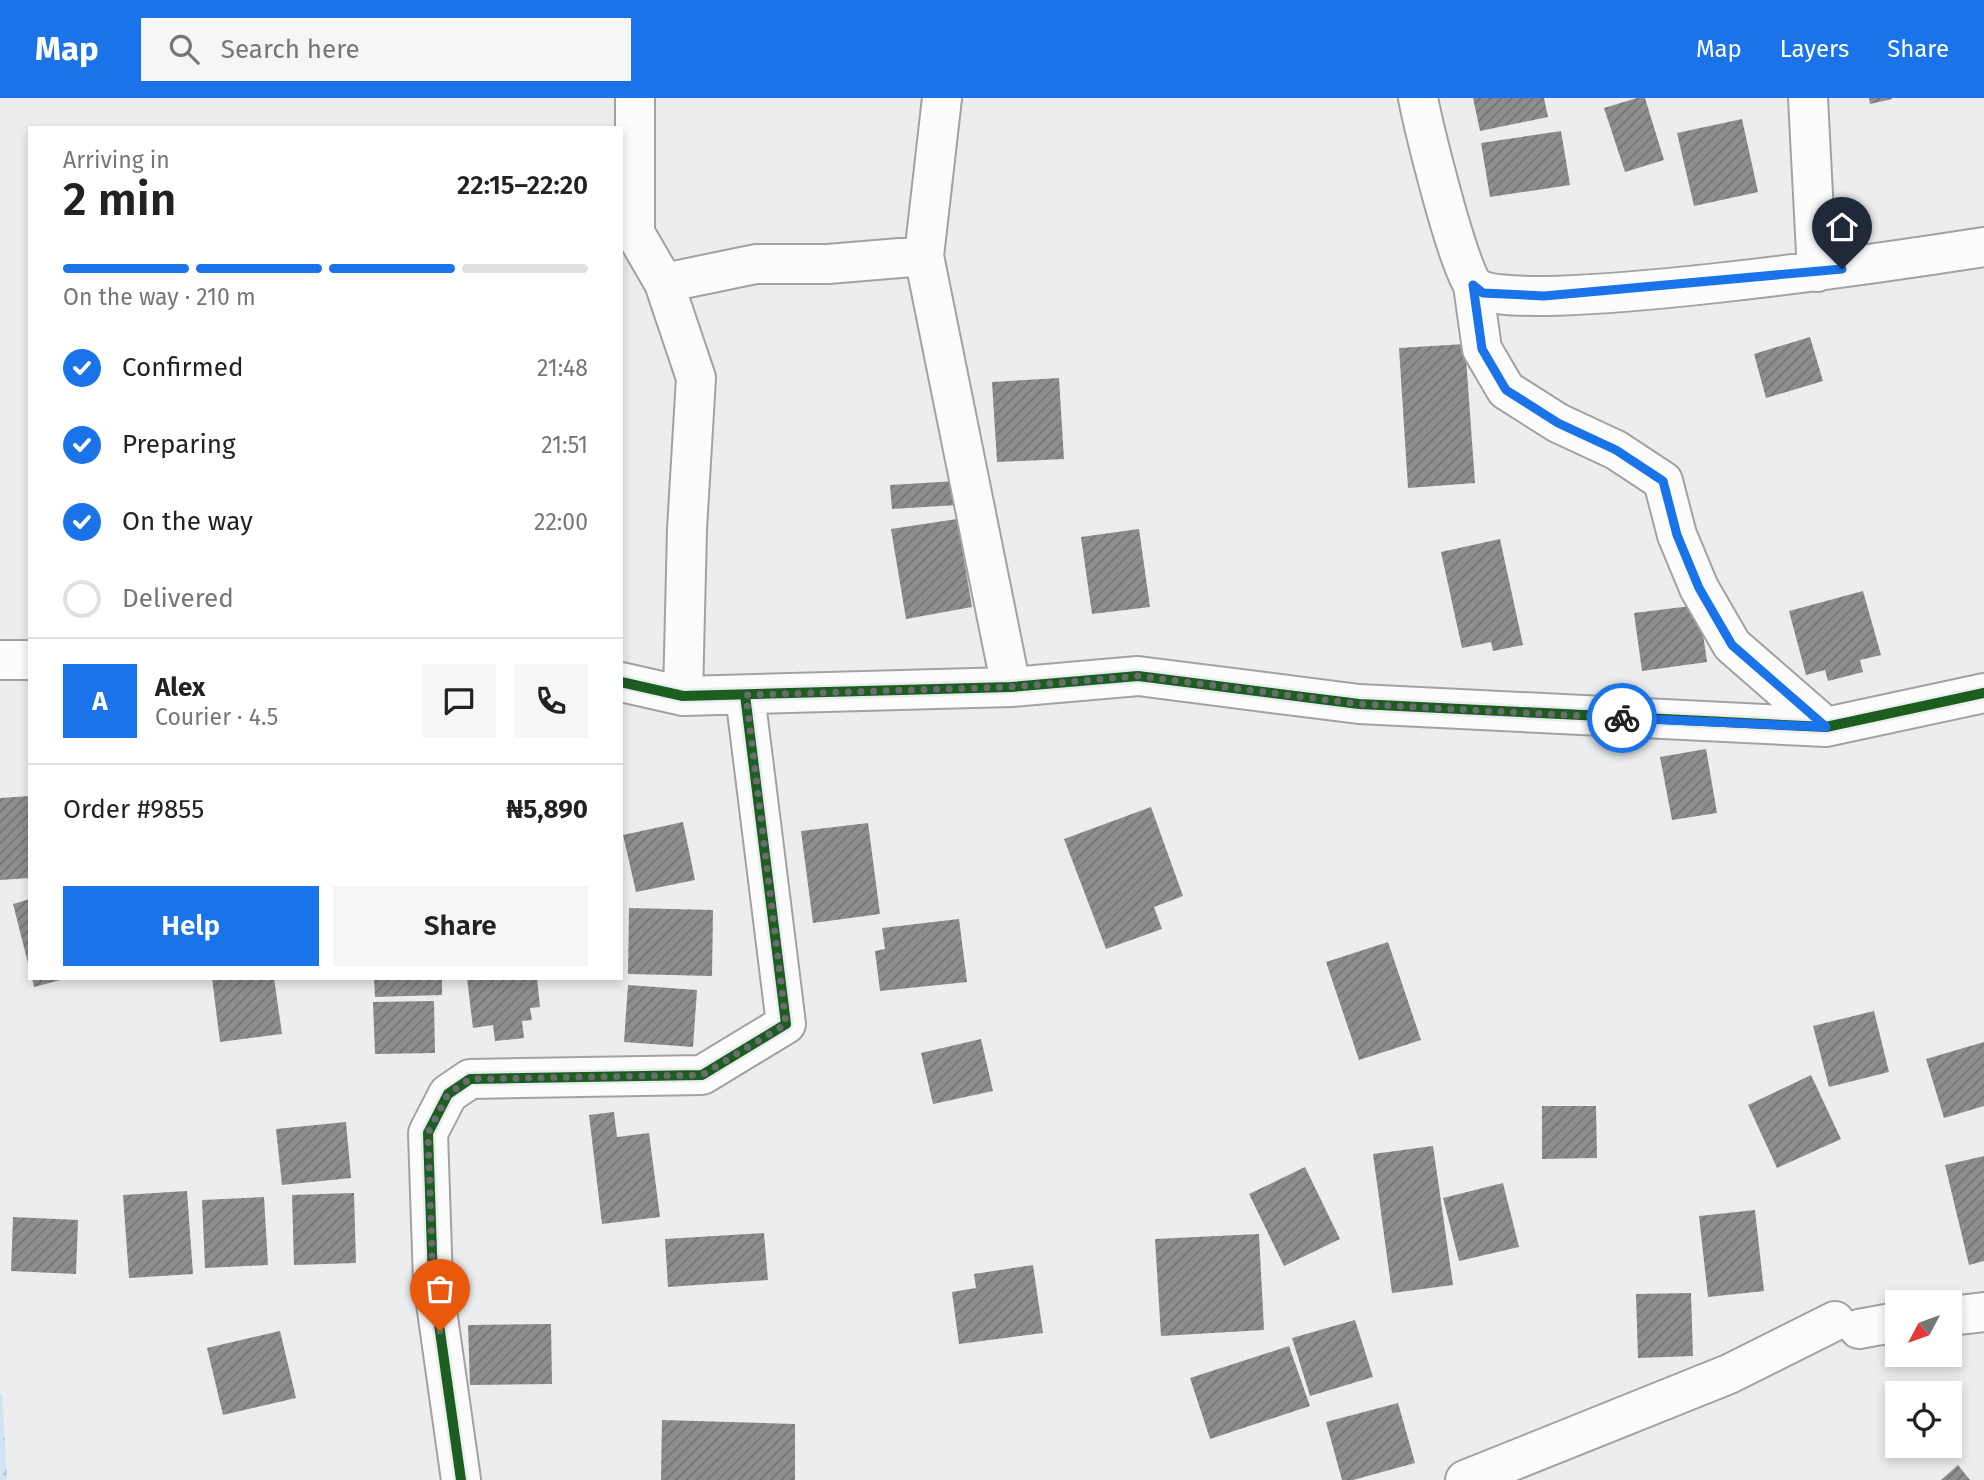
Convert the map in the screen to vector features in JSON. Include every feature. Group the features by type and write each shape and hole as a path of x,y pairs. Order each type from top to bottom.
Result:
{"street":[{"path":"635,98 635,233 664,283 696,378 687,529 683,696"},
{"path":"942,98 924,256 1010,687"},
{"path":"1418,98 1424,131 1473,285 1482,349 1506,390 1558,423 1616,450 1663,481 1681,546 1699,588 1732,645 1826,727"},
{"path":"1808,98 1817,272"},
{"path":"1473,285 1483,293 1544,296 1817,272 1984,247"},
{"path":"664,283 756,264 828,264 924,256"},
{"path":"0,660 28,660"},
{"path":"623,682 683,696 1010,687 1139,676 1359,704 1826,727 1984,693"},
{"path":"461,1480 433,1282 428,1133 448,1094 470,1079 702,1075 786,1024 746,695"},
{"path":"1962,1315 1984,1312"},
{"path":"1465,1480 1847,1325 1885,1323"}],"green space":[{"path":"2,1394 7,1480 0,1480"}],"building":[{"path":"1473,98 1544,98 1548,117 1480,131"},
{"path":"1645,98 1664,160 1625,172 1604,108"},
{"path":"1869,98 1892,98 1892,99 1870,104"},
{"path":"1742,119 1758,192 1694,206 1677,133"},
{"path":"1561,131 1570,185 1490,197 1481,143"},
{"path":"1810,337 1823,381 1766,398 1754,354"},
{"path":"1465,344 1475,483 1408,488 1399,348"},
{"path":"1059,378 1064,459 997,462 992,382"},
{"path":"956,481 958,505 892,509 890,485"},
{"path":"957,519 972,607 906,619 891,529"},
{"path":"1139,529 1150,607 1092,614 1081,537"},
{"path":"1500,539 1523,645 1493,651 1491,642 1462,648 1441,552"},
{"path":"1863,591 1881,655 1860,660 1863,672 1828,681 1825,670 1806,675 1789,611"},
{"path":"1699,605 1707,662 1642,671 1634,613"},
{"path":"1706,749 1717,813 1672,820 1660,757"},
{"path":"28,796 28,878 0,880 0,798"},
{"path":"1151,807 1183,896 1154,907 1162,929 1106,949 1064,839"},
{"path":"683,822 695,880 636,892 623,835"},
{"path":"868,823 880,914 813,923 801,831"},
{"path":"28,900 28,963 13,904"},
{"path":"629,908 713,910 712,976 628,974"},
{"path":"959,919 967,982 880,991 875,951 885,949 882,928"},
{"path":"1388,942 1421,1040 1359,1060 1326,962"},
{"path":"32,980 60,980 34,987"},
{"path":"212,980 274,980 282,1034 220,1042"},
{"path":"374,980 442,980 442,995 375,997"},
{"path":"467,980 537,980 540,1007 530,1008 532,1020 522,1021 524,1038 495,1041 493,1025 473,1028"},
{"path":"628,985 697,990 693,1047 624,1042"},
{"path":"434,1001 435,1053 375,1054 373,1002"},
{"path":"1874,1011 1889,1072 1829,1087 1813,1026"},
{"path":"981,1039 993,1091 933,1104 921,1053"},
{"path":"1984,1042 1984,1106 1944,1118 1926,1059"},
{"path":"1811,1075 1841,1139 1777,1168 1748,1105"},
{"path":"1542,1106 1596,1106 1597,1158 1542,1159"},
{"path":"614,1112 617,1137 649,1133 660,1217 602,1224 589,1115"},
{"path":"346,1122 351,1178 282,1185 276,1129"},
{"path":"1433,1146 1453,1285 1392,1293 1373,1154"},
{"path":"1984,1156 1984,1261 1969,1265 1945,1165"},
{"path":"1305,1167 1340,1239 1284,1266 1249,1194"},
{"path":"1503,1183 1519,1247 1459,1261 1443,1198"},
{"path":"187,1191 193,1274 129,1278 123,1195"},
{"path":"354,1193 356,1263 294,1265 292,1195"},
{"path":"264,1197 268,1265 205,1268 202,1200"},
{"path":"1755,1210 1764,1291 1708,1297 1699,1216"},
{"path":"13,1217 78,1220 76,1274 11,1271"},
{"path":"764,1233 768,1280 668,1287 665,1239"},
{"path":"1259,1234 1264,1330 1161,1336 1155,1239"},
{"path":"1033,1265 1043,1333 959,1344 952,1292 976,1288 974,1274"},
{"path":"1691,1293 1693,1356 1638,1358 1636,1294"},
{"path":"1355,1320 1373,1377 1310,1396 1292,1338"},
{"path":"551,1324 552,1384 470,1385 468,1325"},
{"path":"280,1331 296,1398 223,1415 207,1348"},
{"path":"1289,1346 1310,1406 1210,1439 1190,1378"},
{"path":"1398,1403 1415,1463 1353,1480 1342,1480 1326,1422"},
{"path":"662,1420 795,1424 795,1480 661,1480"},
{"path":"1958,1465 1970,1480 1941,1480"}],"cycle path":[{"path":"623,682 683,696 1011,687 1138,676 1359,704 1826,727 1984,693"},
{"path":"461,1480 433,1282 428,1133 448,1094 470,1079 702,1075 786,1024 745,695"}],"way so far":[{"path":"440,1331 433,1282 428,1133 448,1094 470,1079 702,1075 786,1024 746,695 1010,687 1139,676 1359,704 1622,718"}],"route":[{"path":"1622,718 1826,727 1732,645 1699,588 1677,535 1663,481 1616,450 1558,423 1506,390 1482,349 1473,285 1483,293 1512,297 1544,296 1842,269"}]}
